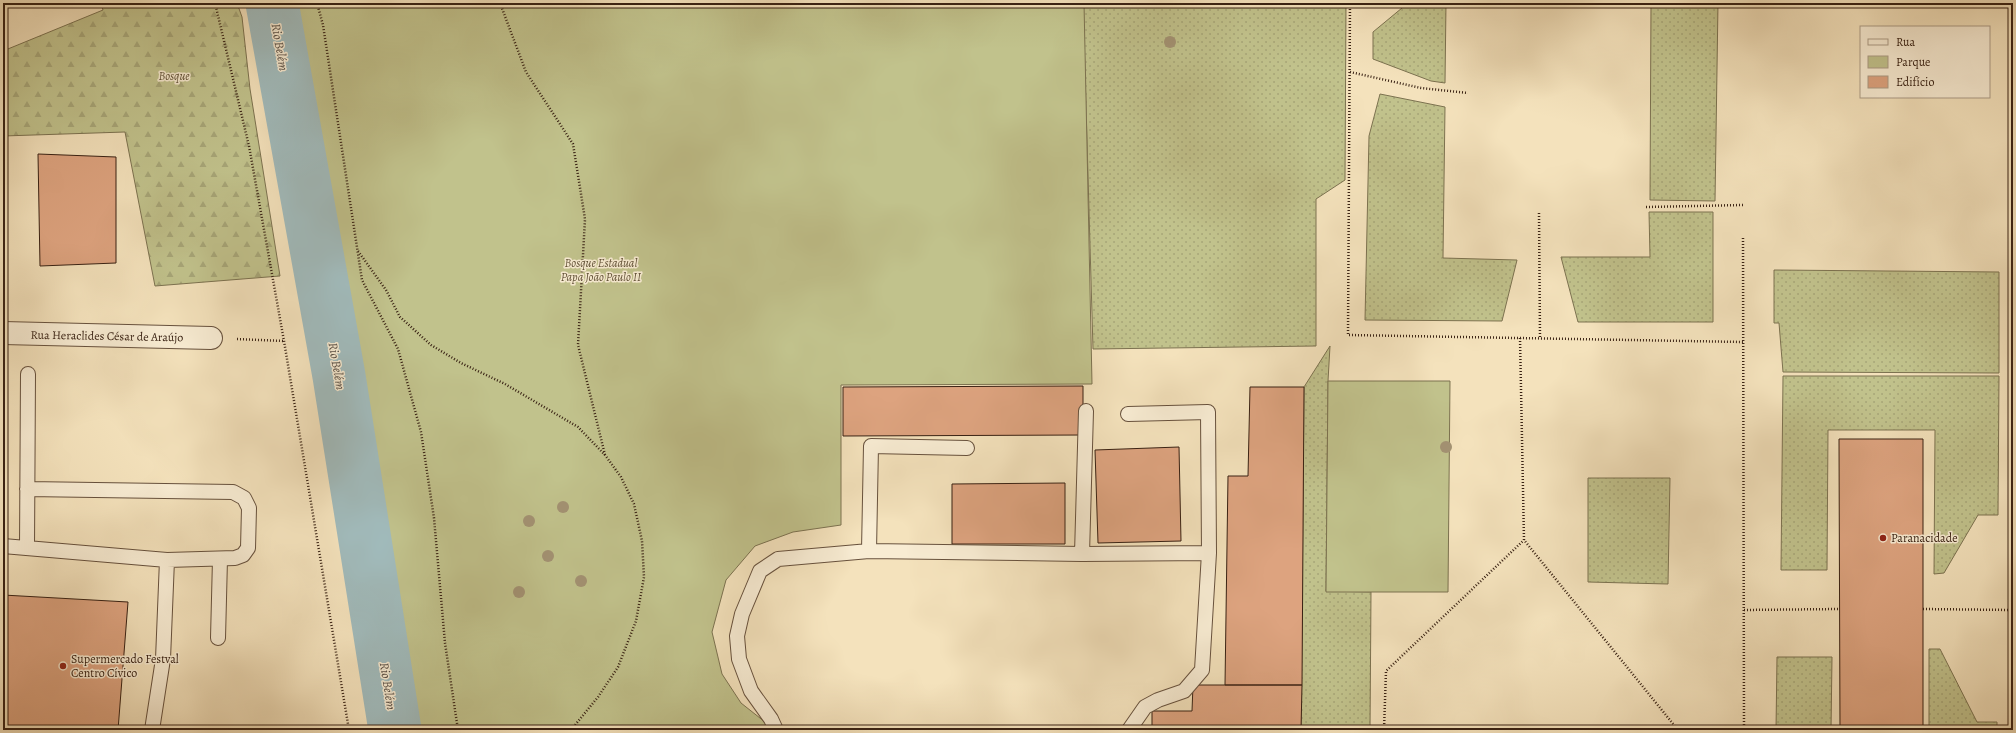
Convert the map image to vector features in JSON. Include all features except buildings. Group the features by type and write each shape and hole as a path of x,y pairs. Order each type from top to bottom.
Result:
{"street":[{"name":"Rua Heraclides César de Araújo","path":"3,333 211,338"}],"lane":[{"path":"27,548 28,374"},
{"path":"1082,554 1086,411"},
{"path":"1128,414 1208,412 1209,553 1202,670 1184,691 1158,700 1145,707 1129,730"},
{"path":"869,551 871,446 967,448"},
{"path":"3,546 167,560 220,559 239,557 243,555 248,548 249,508 244,498 233,492 27,489"},
{"path":"776,730 771,719 751,691 739,659 737,636 742,614 760,571 778,559 869,551 1082,554 1209,553"},
{"path":"218,638 220,559"},
{"path":"152,730 163,659 167,560"}],"path":[{"path":"215,3 249,146 284,341 349,730"},
{"path":"318,3 323,25 362,280 398,349 421,432 434,518 445,643 458,730"},
{"path":"500,3 526,72 573,144 585,219 578,345 605,455"},
{"path":"1350,3 1348,335 1743,342"},
{"path":"1350,72 1421,88 1468,94"},
{"path":"1646,207 1743,205"},
{"path":"1539,213 1540,338"},
{"path":"1743,238 1744,730"},
{"path":"357,250 386,290 400,316 431,345 461,363 505,384 578,427 605,455 621,477 634,504 642,541 644,577 636,621 618,667 598,697 571,730"},
{"path":"211,338 284,341"},
{"path":"1520,338 1524,540 1678,730"},
{"path":"1384,730 1386,671 1524,540"},
{"path":"1744,610 1839,609"},
{"path":"1923,609 2013,610"}],"green space":[{"name":"Bosque","path":"101,3 237,3 242,17 250,89 280,276 155,286 125,132 3,136 3,51 103,10"},
{"name":"Bosque Estadual Papa João Paulo II","path":"287,3 1084,3 1092,384 841,385 841,525 793,532 755,546 726,580 712,632 722,674 741,703 765,722 768,730 407,730"},
{"path":"1083,3 1346,3 1345,180 1316,199 1316,346 1093,349"},
{"path":"1408,3 1446,3 1445,83 1431,81 1373,59 1373,32"},
{"path":"1651,3 1718,3 1715,201 1650,200"},
{"path":"1380,94 1445,107 1443,258 1517,260 1502,321 1365,320 1369,136"},
{"path":"1649,212 1713,212 1713,322 1578,322 1561,257 1650,257"},
{"path":"1774,270 1999,272 1999,373 1783,372 1779,323 1774,323"},
{"path":"1330,346 1328,381 1326,591 1371,592 1370,730 1301,730 1304,387"},
{"path":"1783,376 1999,376 1998,515 1978,515 1944,573 1934,574 1935,430 1828,430 1827,570 1781,570"},
{"path":"1328,381 1450,381 1448,592 1326,592"},
{"path":"1588,478 1670,478 1668,584 1588,582"},
{"path":"1929,649 1940,649 1977,722 1997,722 1997,730 1929,730"},
{"path":"1777,657 1832,657 1831,730 1776,730"}],"waterway":[{"name":"Rio Belém","path":"272,3 339,376 395,730"}],"place":[{"name":"Paranacidade","path":"1883,538"},
{"name":"Supermercado Festval Centro Cívico","path":"63,666"}]}
